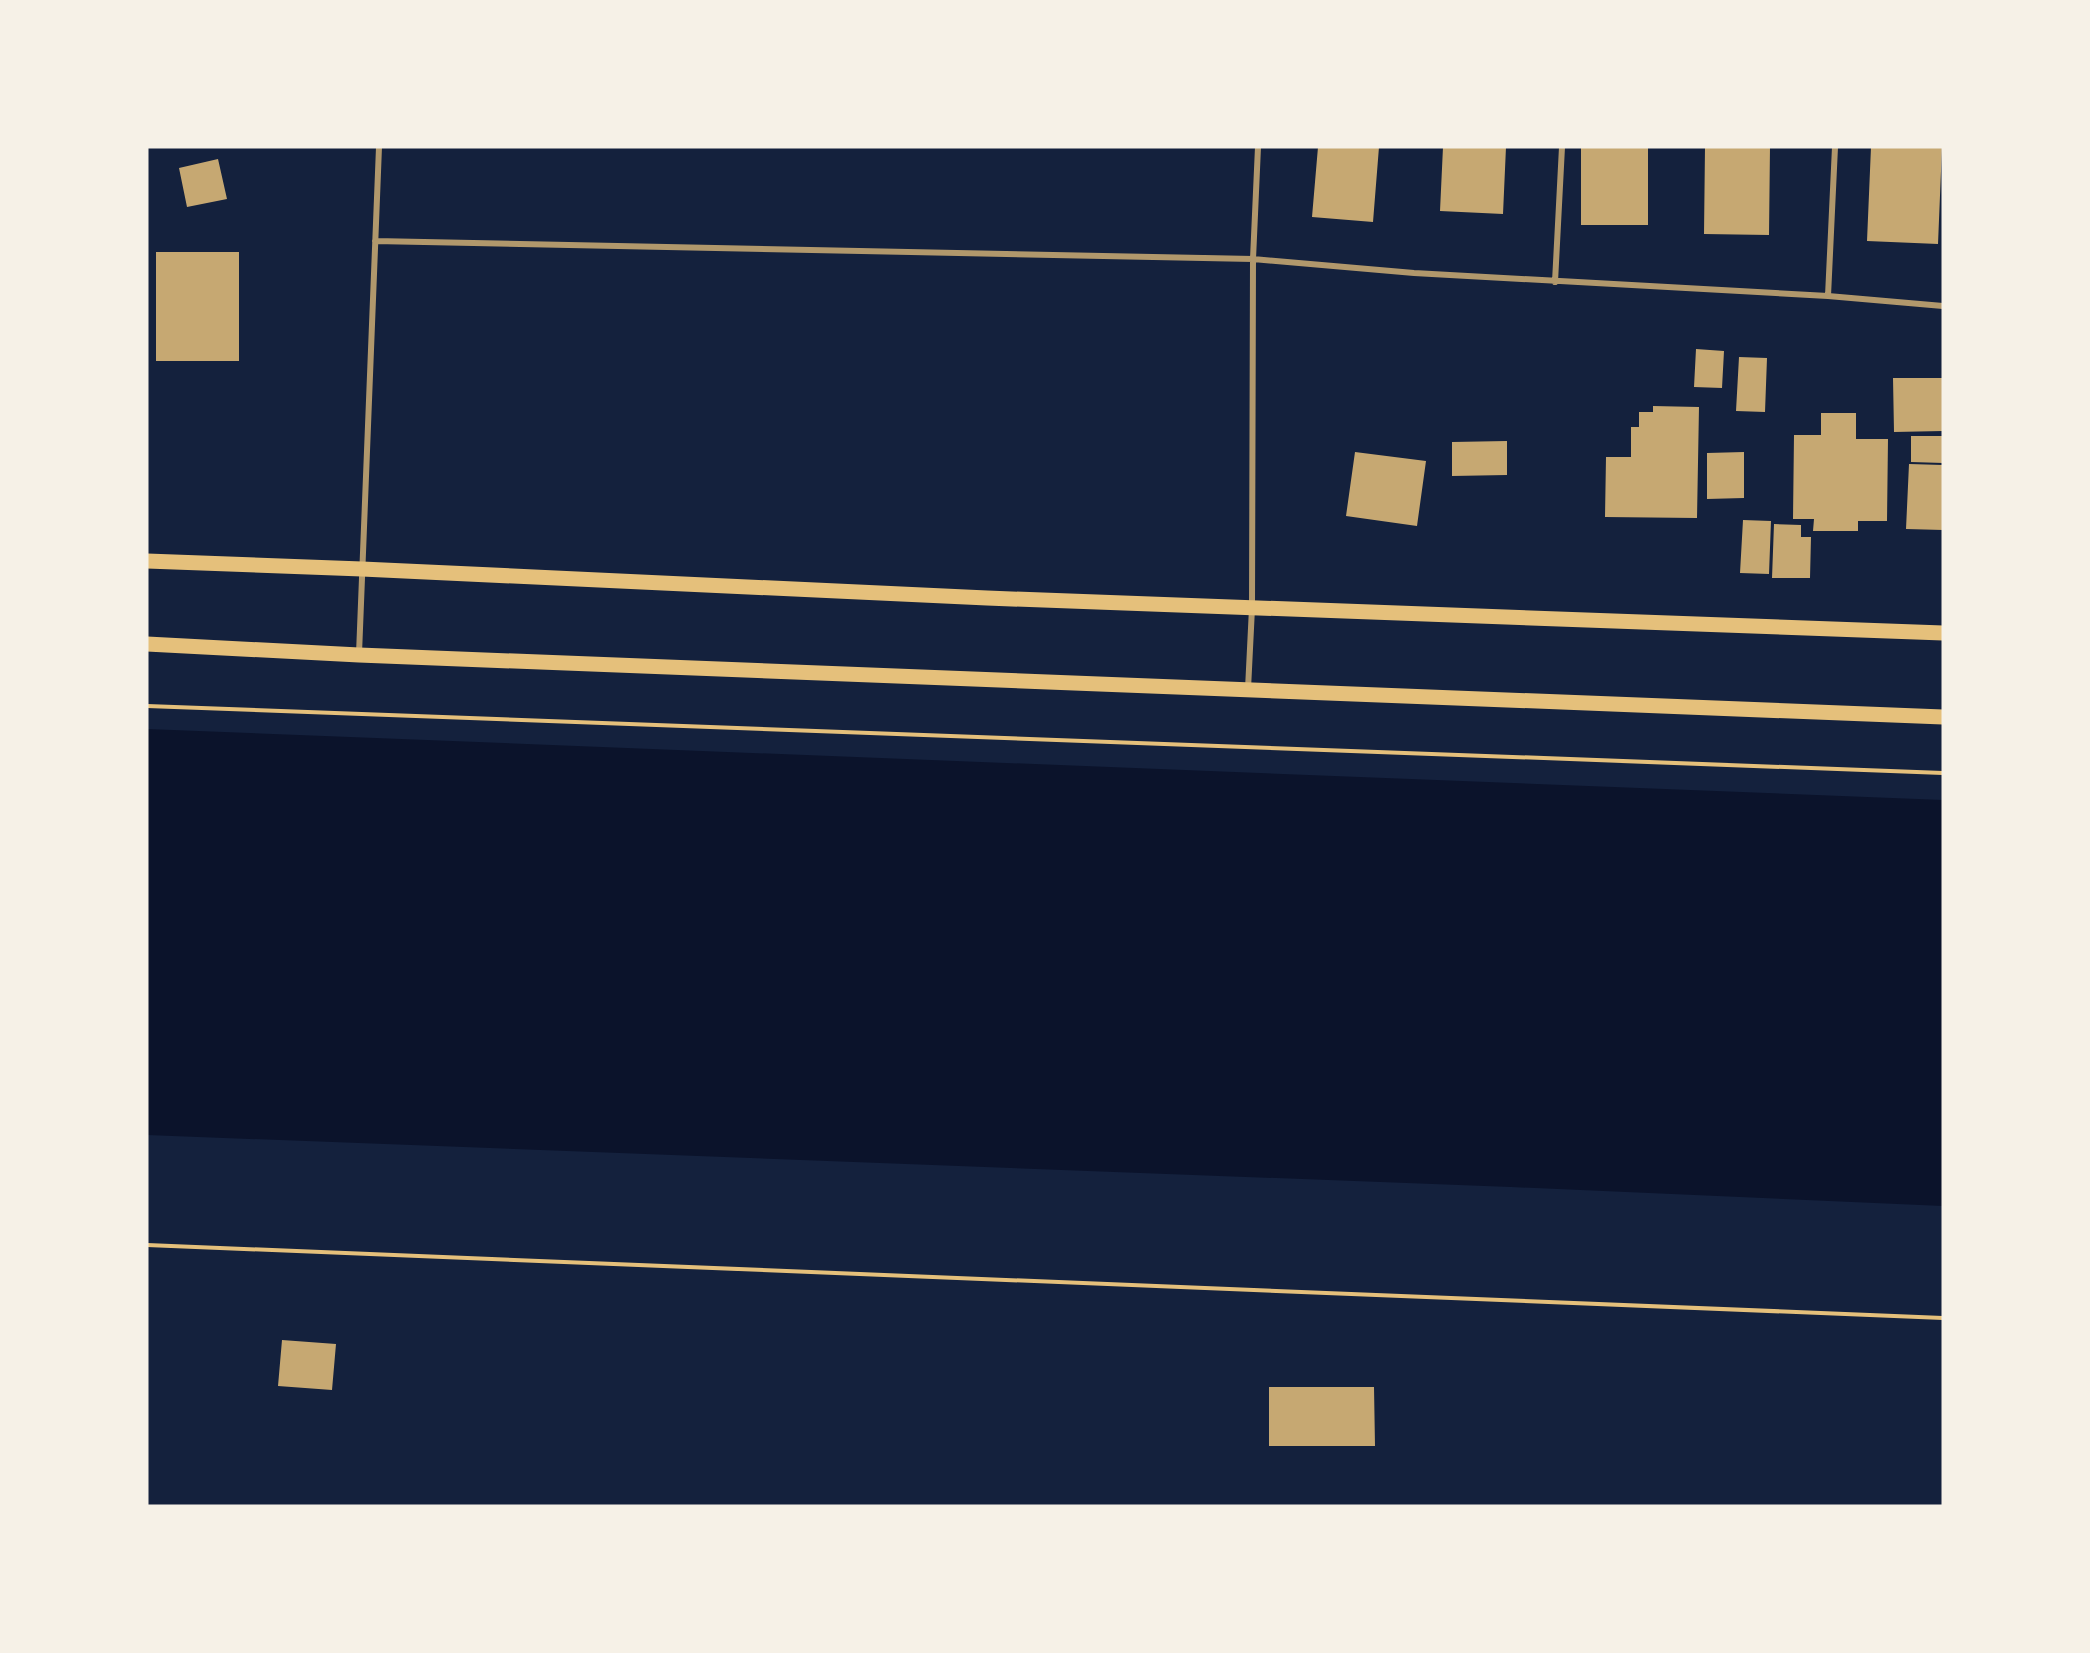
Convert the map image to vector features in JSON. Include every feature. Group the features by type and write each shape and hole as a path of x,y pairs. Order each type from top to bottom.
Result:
{"main road":[{"path":"147,561 975,597 1943,633"},
{"path":"147,644 359,655 1943,717"}],"street":[{"path":"359,655 379,147"},
{"path":"1248,689 1251,608 1253,259 1258,147"},
{"path":"1555,282 1562,147"},
{"path":"1828,296 1835,147"},
{"path":"375,241 1253,259 1414,273 1828,296 1943,306"}],"path":[{"path":"147,706 1943,773"},
{"path":"147,1245 1943,1318"}],"water":[{"path":"147,729 1943,800 1943,1206 1511,1187 147,1135"}],"building":[{"path":"1318,147 1379,147 1373,222 1312,217"},
{"path":"1443,147 1506,147 1503,214 1440,211"},
{"path":"1581,147 1648,147 1648,225 1581,225"},
{"path":"1705,147 1770,147 1769,235 1704,234"},
{"path":"1871,147 1942,147 1938,244 1867,241"},
{"path":"218,159 227,199 187,207 179,168"},
{"path":"156,252 239,252 239,361 156,361"},
{"path":"1696,349 1724,351 1722,388 1694,387"},
{"path":"1739,357 1767,358 1765,412 1736,411"},
{"path":"1893,378 1943,378 1943,431 1894,432"},
{"path":"1653,406 1699,407 1697,518 1605,517 1606,457 1631,457 1631,427 1639,427 1639,412 1653,412"},
{"path":"1821,413 1856,413 1856,439 1888,439 1887,521 1858,521 1858,531 1813,531 1814,519 1793,519 1794,435 1821,435"},
{"path":"1911,436 1943,436 1943,463 1911,462"},
{"path":"1507,441 1507,475 1452,476 1452,442"},
{"path":"1355,452 1426,461 1417,526 1346,516"},
{"path":"1744,452 1744,498 1707,499 1707,453"},
{"path":"1909,464 1943,465 1943,530 1906,529"},
{"path":"1743,520 1771,521 1769,574 1740,573"},
{"path":"1774,524 1801,525 1801,537 1811,537 1810,578 1772,578"},
{"path":"282,1340 336,1344 332,1390 278,1386"},
{"path":"1269,1387 1374,1387 1375,1446 1269,1446"}]}
